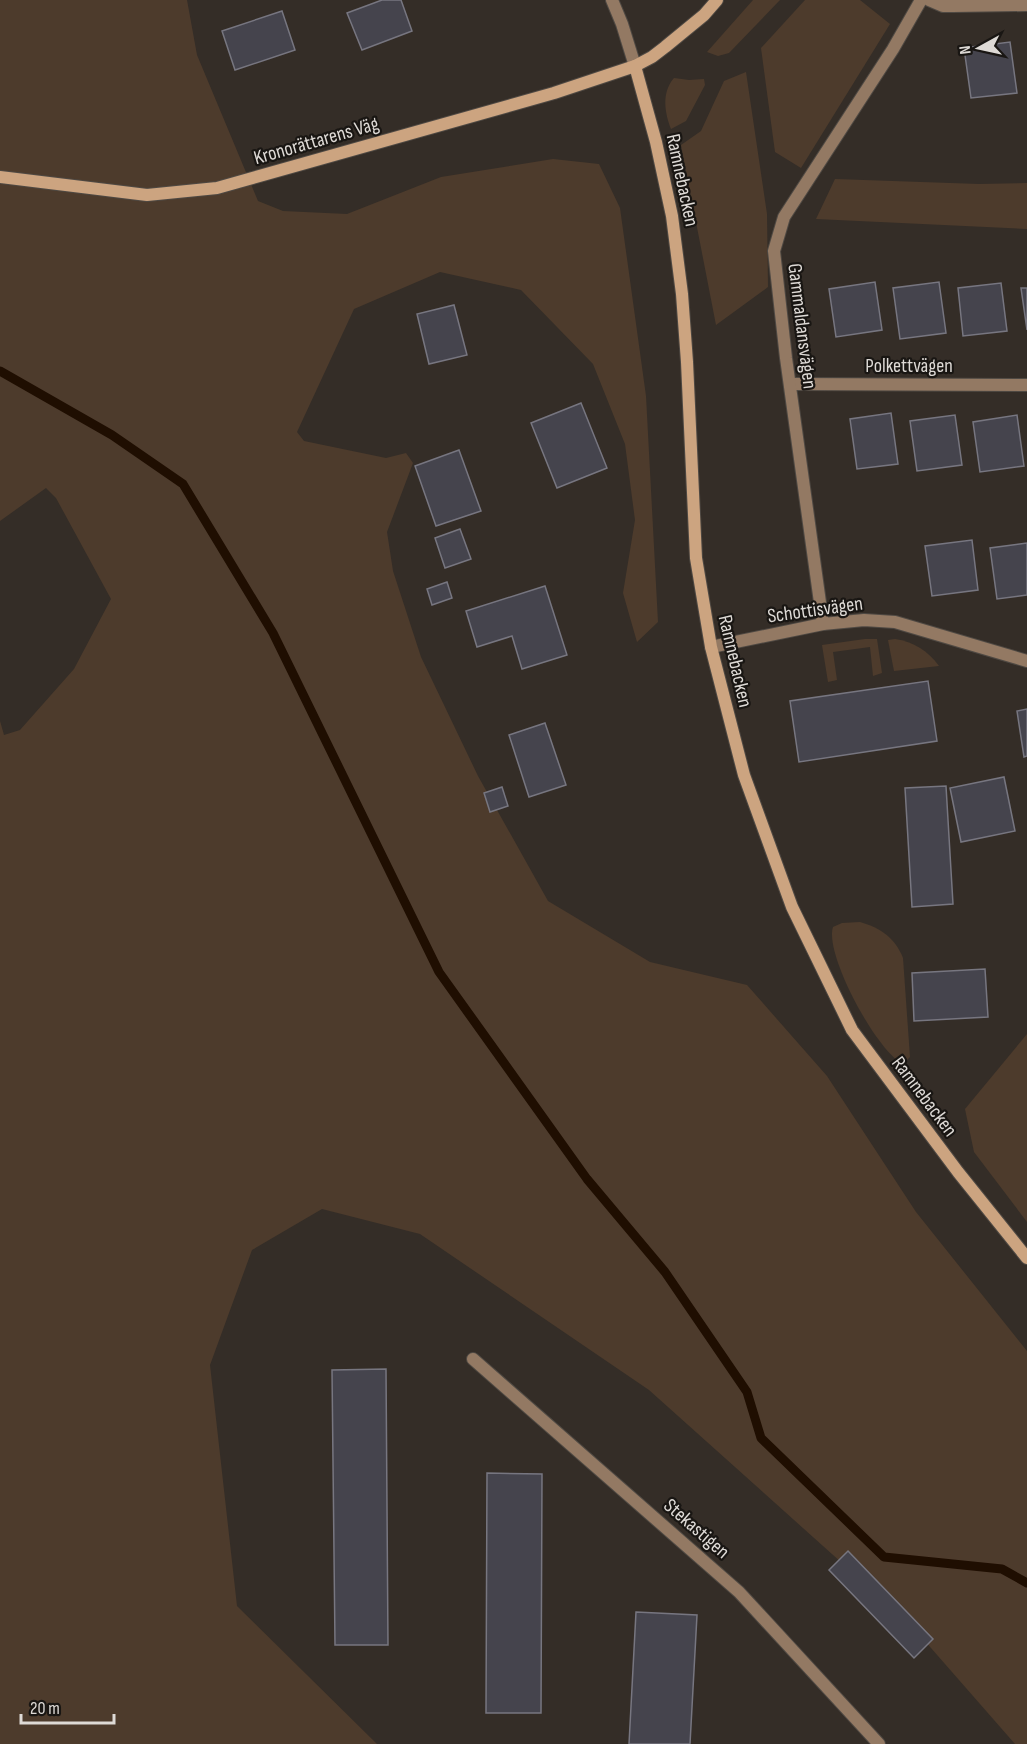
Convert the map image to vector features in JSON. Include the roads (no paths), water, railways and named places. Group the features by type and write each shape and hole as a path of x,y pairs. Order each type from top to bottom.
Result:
{"street":[{"name":"Ramnebacken","path":"612,0 622,24 656,142 674,227 687,362 696,558 711,647 744,775 792,907 852,1030 958,1172 1027,1258"},
{"name":"Kronorättarens Väg","path":"0,177 147,195 217,188 543,96 635,66 652,57 704,15 717,0"},
{"name":"Gammaldansvägen","path":"823,624 786,358 774,251 784,217 893,49 921,0"},
{"path":"928,0 943,6 1027,5"},
{"name":"Polkettvägen","path":"790,384 1027,385"},
{"name":"Schottisvägen","path":"711,647 823,624 864,620 895,622 1027,661"},
{"name":"Stekastigen","path":"473,1359 739,1592 879,1744"}],"waterway":[{"path":"0,371 112,435 183,484 273,633 439,972 587,1179 665,1272 747,1392 761,1438 884,1557 1002,1569 1027,1583"}]}
